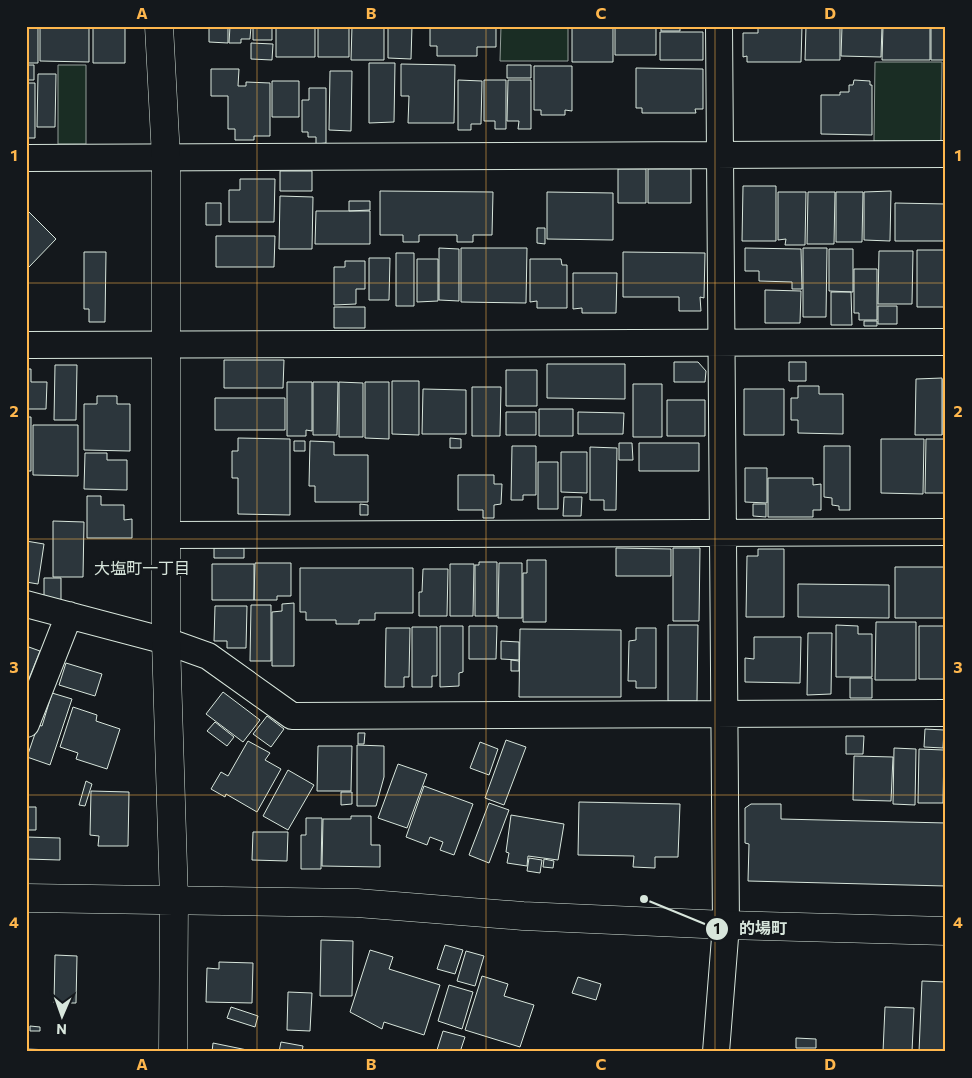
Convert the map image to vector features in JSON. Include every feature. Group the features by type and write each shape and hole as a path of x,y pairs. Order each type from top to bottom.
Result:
{"street":[{"path":"159,26 166,157 166,642 174,900 173,1052"},
{"path":"716,1052 726,925 719,26"},
{"path":"26,158 946,154"},
{"path":"26,345 946,342"},
{"path":"166,535 946,532"},
{"path":"26,604 166,642 208,656 292,716 946,713"},
{"path":"26,724 69,615"},
{"path":"26,898 357,903 523,916 726,925 946,931"}],"green space":[{"path":"501,26 568,26 568,61 500,61"},
{"path":"875,62 942,62 941,142 874,141"},
{"path":"58,65 86,65 86,144 58,144"}],"building":[{"path":"26,26 38,26 38,63 26,63"},
{"path":"40,26 89,26 89,62 40,61"},
{"path":"93,26 125,26 125,63 93,63"},
{"path":"209,26 228,26 228,43 209,42"},
{"path":"230,26 251,26 250,39 241,39 241,43 229,43"},
{"path":"253,26 272,26 272,40 253,40"},
{"path":"276,26 315,26 315,57 276,57"},
{"path":"318,26 349,26 349,57 318,57"},
{"path":"352,26 384,26 384,60 351,60"},
{"path":"388,26 412,26 411,59 388,58"},
{"path":"430,26 496,26 496,47 477,47 477,56 437,56 437,46 430,46"},
{"path":"572,26 613,26 613,62 572,62"},
{"path":"615,26 656,26 656,55 615,55"},
{"path":"661,26 680,26 680,31 661,31"},
{"path":"758,26 802,26 801,62 747,62 747,56 743,57 743,33 758,33"},
{"path":"806,26 840,26 840,60 805,60"},
{"path":"842,26 882,26 881,57 841,56"},
{"path":"883,26 930,26 930,60 882,60"},
{"path":"931,26 946,26 946,60 931,60"},
{"path":"660,32 703,32 703,60 660,60"},
{"path":"251,43 273,44 272,60 251,59"},
{"path":"369,63 395,63 394,122 369,123"},
{"path":"401,64 455,65 454,123 408,123 409,96 401,96"},
{"path":"26,65 34,65 34,80 26,80"},
{"path":"507,65 531,65 531,78 507,78"},
{"path":"534,66 572,66 572,111 565,110 565,115 541,115 541,110 534,110"},
{"path":"636,68 703,69 703,109 695,109 696,113 642,113 642,108 636,108"},
{"path":"211,69 239,69 238,86 246,86 246,82 270,83 270,136 254,136 254,140 235,140 235,129 228,129 228,96 211,96"},
{"path":"330,71 352,71 351,131 329,130"},
{"path":"38,74 56,74 55,127 37,127"},
{"path":"458,80 482,81 481,124 471,124 471,130 458,130"},
{"path":"484,80 506,80 506,129 495,129 495,121 484,121"},
{"path":"508,80 531,80 531,129 518,129 519,121 507,121"},
{"path":"854,80 870,81 870,85 872,85 872,135 821,134 821,95 840,95 840,92 849,92 849,85 853,85"},
{"path":"272,81 299,81 299,117 272,117"},
{"path":"26,83 35,83 35,138 26,138"},
{"path":"309,88 326,88 326,143 316,144 316,137 308,137 308,132 302,132 302,100 309,100"},
{"path":"618,169 646,169 646,203 618,203"},
{"path":"648,169 691,169 691,203 648,203"},
{"path":"280,171 312,171 312,191 280,191"},
{"path":"240,179 275,179 274,222 229,222 229,190 240,190"},
{"path":"743,186 776,186 776,241 742,241"},
{"path":"380,191 493,192 492,235 473,235 473,242 457,242 457,235 419,235 419,242 403,242 403,235 380,235"},
{"path":"891,191 890,241 864,240 864,192"},
{"path":"547,192 613,193 613,240 547,239"},
{"path":"778,192 806,192 805,245 785,245 786,239 778,240"},
{"path":"808,192 835,192 834,244 807,244"},
{"path":"836,192 863,192 862,242 836,242"},
{"path":"280,196 313,197 312,249 279,249"},
{"path":"349,201 370,201 370,210 349,211"},
{"path":"206,203 221,203 221,225 206,225"},
{"path":"895,203 946,204 946,241 895,241"},
{"path":"26,209 56,239 29,267 26,264"},
{"path":"316,211 370,211 370,244 315,244"},
{"path":"537,228 545,228 545,244 537,243"},
{"path":"216,236 275,236 274,267 216,267"},
{"path":"439,248 459,249 459,301 439,300"},
{"path":"461,248 527,248 526,303 461,302"},
{"path":"745,248 801,249 802,289 792,289 792,282 759,281 759,271 745,271"},
{"path":"803,248 827,248 826,317 803,317"},
{"path":"829,249 853,249 853,292 829,291"},
{"path":"917,250 945,250 945,307 917,307"},
{"path":"879,251 913,251 912,304 878,304"},
{"path":"84,252 106,252 105,322 89,322 89,309 84,309"},
{"path":"623,252 705,253 704,298 700,297 701,311 679,311 679,297 623,297"},
{"path":"396,253 414,253 414,306 396,306"},
{"path":"369,258 390,258 389,300 369,300"},
{"path":"417,259 438,259 438,301 417,302"},
{"path":"530,259 561,259 562,265 567,265 567,308 537,308 537,301 530,302"},
{"path":"345,261 365,261 365,289 356,289 356,304 334,305 334,267 345,267"},
{"path":"854,269 877,269 877,320 859,320 859,313 854,313"},
{"path":"573,273 617,273 616,313 582,313 582,308 573,309"},
{"path":"765,290 801,291 800,323 765,323"},
{"path":"831,292 851,292 852,325 831,325"},
{"path":"878,306 897,306 897,324 878,324"},
{"path":"334,307 365,307 365,328 334,328"},
{"path":"864,321 877,321 877,326 864,326"},
{"path":"224,360 284,360 283,388 224,388"},
{"path":"674,362 698,362 706,371 705,382 674,382"},
{"path":"789,362 806,362 806,381 789,381"},
{"path":"547,364 625,364 625,399 547,398"},
{"path":"55,365 77,365 76,420 54,420"},
{"path":"26,369 31,369 31,382 47,382 46,409 26,409"},
{"path":"506,370 537,370 537,406 506,406"},
{"path":"942,378 942,435 915,435 916,379"},
{"path":"943,379 946,379 946,435 943,435"},
{"path":"392,381 419,381 419,435 392,434"},
{"path":"287,382 312,382 312,431 306,430 306,436 287,436"},
{"path":"313,382 338,382 337,435 313,435"},
{"path":"339,382 363,383 363,437 339,437"},
{"path":"365,382 389,382 389,439 365,438"},
{"path":"633,384 662,384 662,437 633,437"},
{"path":"798,386 819,386 819,394 843,394 843,434 798,433 798,420 791,420 791,398 798,398"},
{"path":"472,387 501,387 500,436 472,436"},
{"path":"423,389 466,390 466,434 422,434"},
{"path":"744,389 784,389 784,435 744,435"},
{"path":"97,396 117,396 117,404 130,404 130,451 84,450 84,404 97,404"},
{"path":"215,398 285,398 285,430 215,430"},
{"path":"667,400 705,400 705,436 667,436"},
{"path":"539,409 573,409 573,436 539,436"},
{"path":"506,412 536,412 536,435 506,435"},
{"path":"578,412 624,413 623,434 578,434"},
{"path":"26,417 31,417 31,471 26,471"},
{"path":"33,425 78,425 78,476 33,475"},
{"path":"238,438 290,439 290,515 238,514 238,478 232,478 232,451 238,451"},
{"path":"450,438 461,439 461,448 450,448"},
{"path":"881,439 924,439 923,494 881,493"},
{"path":"926,439 946,439 946,493 925,493"},
{"path":"294,441 305,441 305,451 294,451"},
{"path":"310,441 334,442 334,455 368,455 368,502 315,502 315,486 309,486"},
{"path":"619,443 632,443 633,460 619,460"},
{"path":"639,443 699,443 699,471 639,471"},
{"path":"512,446 536,446 536,495 523,495 523,500 511,500"},
{"path":"824,446 850,446 850,510 839,510 839,506 832,505 832,498 824,497"},
{"path":"590,447 617,448 616,510 604,510 604,500 590,500"},
{"path":"561,452 587,452 587,493 561,492"},
{"path":"85,453 107,453 107,460 127,460 127,490 84,489"},
{"path":"538,462 558,462 558,509 538,509"},
{"path":"745,468 767,468 767,503 745,502"},
{"path":"458,475 494,475 494,484 502,484 501,504 494,505 494,518 483,518 483,510 458,510"},
{"path":"768,478 813,478 813,485 821,484 821,510 813,510 813,517 768,517"},
{"path":"87,496 101,496 101,505 124,505 124,520 132,519 132,538 87,538"},
{"path":"564,497 582,497 581,516 563,516"},
{"path":"360,504 368,505 368,515 360,515"},
{"path":"753,504 766,504 766,517 753,516"},
{"path":"53,521 84,522 83,577 53,577"},
{"path":"26,541 44,544 38,584 26,582"},
{"path":"214,548 244,548 244,558 214,558"},
{"path":"616,548 671,549 671,576 616,576"},
{"path":"673,548 700,548 699,621 673,621"},
{"path":"758,549 784,549 784,617 746,617 747,556 758,556"},
{"path":"527,560 546,560 546,622 523,622 523,573 527,573"},
{"path":"479,562 497,562 497,616 475,616 475,565 479,565"},
{"path":"255,563 291,563 291,596 277,596 277,600 254,600"},
{"path":"499,563 522,563 522,618 498,618"},
{"path":"212,564 254,564 254,600 212,600"},
{"path":"450,564 474,564 473,616 450,616"},
{"path":"895,567 946,567 946,618 895,618"},
{"path":"300,568 413,568 413,613 375,613 375,620 359,620 359,624 336,624 336,620 306,620 306,612 300,612"},
{"path":"423,569 448,569 447,616 419,616 419,592 422,592"},
{"path":"44,578 61,578 61,601 44,601"},
{"path":"798,584 889,585 889,618 798,617"},
{"path":"294,603 294,666 272,666 272,612 282,611 282,604"},
{"path":"251,605 271,605 271,661 250,661"},
{"path":"215,606 247,606 246,648 227,648 227,641 214,641"},
{"path":"876,622 916,622 916,680 875,680"},
{"path":"668,625 698,625 697,701 668,701"},
{"path":"836,625 858,626 858,634 872,634 872,677 836,677"},
{"path":"440,626 463,626 463,672 459,673 459,686 440,687"},
{"path":"469,626 497,626 496,659 469,659"},
{"path":"919,626 946,626 946,679 919,679"},
{"path":"412,627 437,627 437,676 432,676 432,687 412,687"},
{"path":"386,628 410,628 409,677 404,677 404,687 385,687"},
{"path":"636,628 656,628 656,688 636,688 636,681 628,681 629,641 636,640"},
{"path":"520,629 621,630 621,697 519,697"},
{"path":"808,633 832,633 831,694 807,695"},
{"path":"754,637 801,637 800,683 745,682 745,658 754,659"},
{"path":"501,641 519,642 519,660 501,659"},
{"path":"26,646 40,651 26,686"},
{"path":"511,660 519,661 519,671 511,671"},
{"path":"66,663 102,674 95,696 59,685"},
{"path":"850,678 872,678 872,698 850,698"},
{"path":"223,692 260,720 243,742 206,714"},
{"path":"52,693 72,699 50,765 27,757 38,725 42,726"},
{"path":"73,707 97,715 96,721 120,729 107,769 76,759 78,753 60,747"},
{"path":"267,716 284,729 271,747 253,734"},
{"path":"215,722 234,737 227,746 207,731"},
{"path":"925,729 944,730 943,748 924,747"},
{"path":"358,733 365,733 364,744 358,744"},
{"path":"846,736 864,736 863,754 846,754"},
{"path":"506,740 526,747 504,805 485,798"},
{"path":"248,741 270,753 265,760 281,769 257,812 226,794 225,797 211,789 221,772 228,776"},
{"path":"480,742 498,749 489,775 470,768"},
{"path":"357,745 384,746 384,777 376,806 357,806"},
{"path":"318,746 352,746 351,791 317,791"},
{"path":"894,748 916,749 915,805 893,804"},
{"path":"919,749 944,750 943,803 918,803"},
{"path":"854,756 893,757 891,801 853,800"},
{"path":"398,764 427,774 407,828 378,818"},
{"path":"288,770 314,785 288,830 263,816"},
{"path":"86,781 92,784 85,806 79,805"},
{"path":"424,786 473,804 454,855 440,850 443,842 430,837 427,845 406,837"},
{"path":"91,791 129,792 128,846 98,846 99,836 90,835"},
{"path":"341,792 352,792 352,804 341,805"},
{"path":"579,802 680,804 678,857 655,857 655,868 633,867 634,856 578,855"},
{"path":"489,803 509,810 489,863 469,855"},
{"path":"751,804 781,804 781,819 946,823 946,886 748,881 749,844 745,843 745,808"},
{"path":"26,807 36,807 36,830 26,830"},
{"path":"511,815 564,824 558,860 528,856 527,866 507,863 509,853 506,852"},
{"path":"351,816 371,816 371,845 380,845 380,867 322,866 323,819 351,819"},
{"path":"306,818 322,818 321,869 301,869 301,835 306,835"},
{"path":"253,832 288,832 287,861 252,860"},
{"path":"26,837 60,838 60,860 26,859"},
{"path":"529,858 542,860 540,873 527,871"},
{"path":"544,859 554,861 553,868 543,867"},
{"path":"321,940 353,941 352,996 320,996"},
{"path":"445,945 463,950 455,974 437,969"},
{"path":"370,950 393,957 389,969 440,985 424,1035 384,1022 382,1029 350,1012"},
{"path":"466,951 484,956 475,986 457,981"},
{"path":"55,955 77,956 76,1003 54,1003"},
{"path":"219,962 253,963 252,1003 206,1002 207,968 219,969"},
{"path":"482,976 508,984 504,996 534,1005 520,1047 465,1030"},
{"path":"578,977 601,984 596,1000 572,993"},
{"path":"922,981 946,982 946,1052 919,1052"},
{"path":"449,985 473,992 462,1029 438,1021"},
{"path":"288,992 312,993 310,1031 287,1030"},
{"path":"231,1007 258,1016 255,1027 227,1018"},
{"path":"885,1007 914,1008 912,1052 883,1052"},
{"path":"30,1026 40,1027 40,1031 30,1031"},
{"path":"443,1031 465,1037 460,1052 442,1052 437,1050"},
{"path":"796,1038 816,1039 816,1048 796,1048"},
{"path":"281,1042 303,1046 302,1052 279,1052"},
{"path":"213,1043 252,1051 252,1052 212,1052"},
{"path":"26,1049 51,1050 51,1052 26,1052"}],"place":[{"name":"的場町","path":"644,899"}],"district":[{"name":"大塩町一丁目","path":"142,568"}]}
